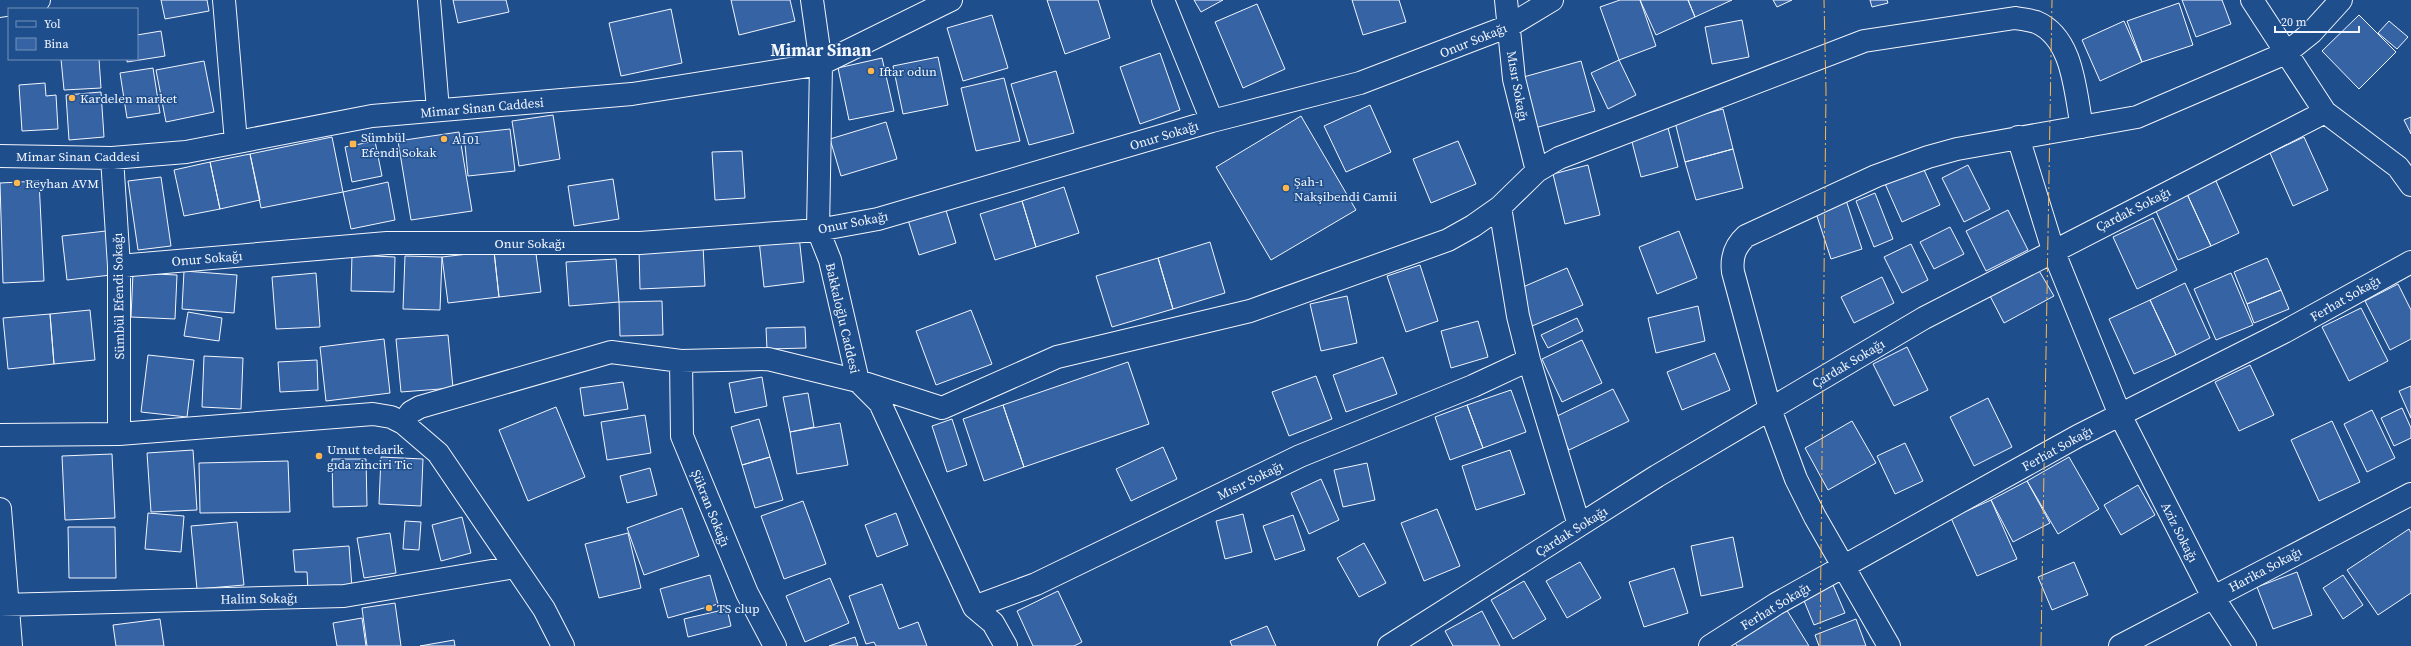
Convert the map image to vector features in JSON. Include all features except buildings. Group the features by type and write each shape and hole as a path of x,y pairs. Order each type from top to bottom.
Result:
{"street":[{"path":"0,6 38,0"},
{"path":"224,0 236,142"},
{"path":"429,0 438,110"},
{"name":"Bakkaloğlu Caddesi","path":"812,0 821,64 818,230 830,260 858,381 880,404 974,607 993,623 1006,646"},
{"name":"Mimar Sinan Caddesi","path":"0,156 112,158 186,152 372,116 632,94 821,64 951,0"},
{"path":"1163,0 1212,120"},
{"name":"Mısır Sokağı","path":"1506,0 1514,79 1538,171"},
{"name":"Onur Sokağı","path":"119,266 387,243 640,243 818,230 878,219 1212,120 1360,83 1509,26 1552,0"},
{"path":"2252,0 2325,112 2398,167 2411,185"},
{"path":"1889,646 1815,517 1796,479 1770,409 1733,272 1732,256 1740,241 1746,236 1900,166 1957,149 2137,117 2286,53 2311,33 2341,0"},
{"path":"404,423 411,412 420,407 611,352 681,361 768,359 858,381 942,408 1058,357 1250,311 1448,240 1473,226 1500,207 1538,171 1559,158 1864,41 2015,18 2036,22 2049,30 2062,44 2068,60 2082,127"},
{"name":"Çardak Sokağı","path":"1388,646 1580,525 1770,409 1924,318 2053,250 2325,112"},
{"name":"Aziz Sokağı","path":"2018,138 2053,250 2120,415 2213,597 2245,646"},
{"name":"Sümbül Efendi Sokağı","path":"112,158 119,266 119,434"},
{"path":"1500,207 1518,316 1529,360 1580,525"},
{"name":"Ferhat Sokağı","path":"1710,646 1776,604 2078,436 2284,332 2411,262"},
{"name":"Mısır Sokağı","path":"974,607 1036,584 1300,456 1473,386 1529,360"},
{"name":"Şükran Sokağı","path":"681,361 682,436 747,593 775,646"},
{"path":"0,434 119,434 373,414 391,417 404,423 438,453 544,609 562,646"},
{"name":"Harika Sokağı","path":"2120,646 2411,494"},
{"path":"0,509 4,605 11,646"},
{"name":"Halim Sokağı","path":"4,605 344,596 515,567"}],"power":[{"path":"1820,646 1826,92 1824,0"},
{"path":"2041,646 2052,0"}],"place":[{"name":"Iftar odun","path":"871,71"},
{"name":"Kardelen market","path":"72,98"},
{"name":"A101","path":"444,139"},
{"name":"Sümbül Efendi Sokak","path":"353,144"},
{"name":"Reyhan AVM","path":"17,183"},
{"name":"Şah-ı Nakşibendi Camii","path":"1286,188"},
{"name":"Umut tedarik gıda zinciri Tic","path":"319,456"},
{"name":"TS clup","path":"709,608"}],"district":[{"name":"Mimar Sinan","path":"821,50"}]}
